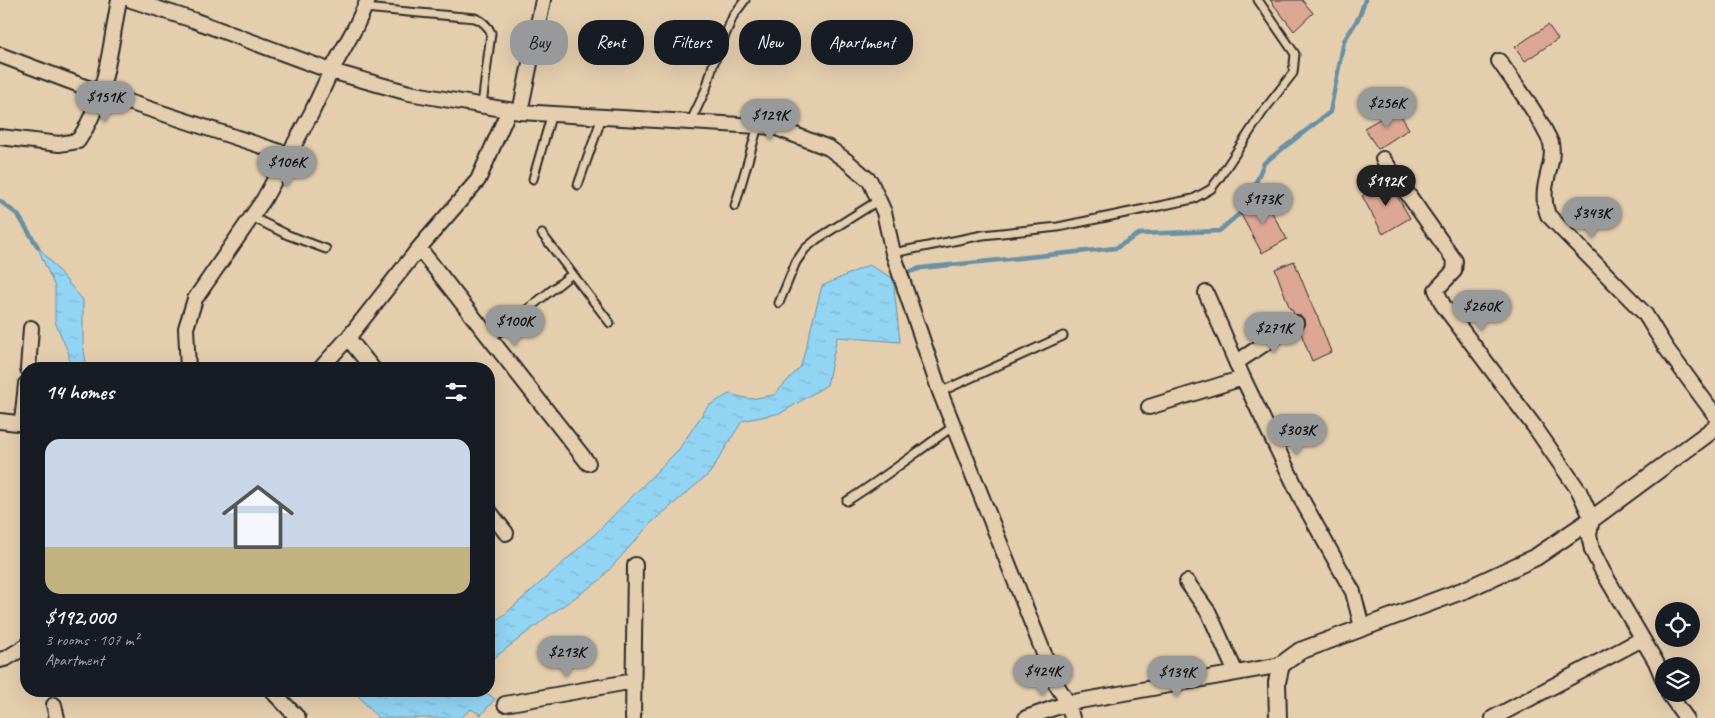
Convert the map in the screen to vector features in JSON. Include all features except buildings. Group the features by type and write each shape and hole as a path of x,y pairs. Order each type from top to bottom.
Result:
{"street":[{"path":"0,137 59,144 78,141 88,126 101,92 119,0"},
{"path":"131,0 193,20 331,71 409,93 514,111 774,127 829,148 870,181 879,200 884,212 893,253 940,392 1056,684 1068,704 1072,718"},
{"path":"326,362 348,338 419,248 478,180 514,111 543,0"},
{"path":"188,362 186,328 195,299 252,217 289,155 366,4"},
{"path":"0,55 101,92 289,155"},
{"path":"1499,61 1538,118 1551,143 1551,158 1543,203 1548,215 1645,314 1666,348 1715,415"},
{"path":"1383,159 1455,261 1454,271 1436,290 1443,305 1534,426 1579,491 1592,519 1590,535 1592,550 1655,660"},
{"path":"419,248 588,462"},
{"path":"1206,293 1243,378 1304,504 1353,592 1362,627"},
{"path":"1237,362 1296,323"},
{"path":"29,362 31,328"},
{"path":"348,338 367,362"},
{"path":"1149,407 1243,378"},
{"path":"0,421 20,423"},
{"path":"1026,718 1068,704 1282,665 1300,651 1467,589 1536,557 1592,519 1715,428"},
{"path":"495,519 506,533"},
{"path":"633,718 635,565"},
{"path":"1187,582 1209,613 1236,673"},
{"path":"1492,718 1642,639"},
{"path":"0,660 20,650"},
{"path":"1278,718 1277,682 1282,665"},
{"path":"505,704 634,680"},
{"path":"278,697 298,718"},
{"path":"1675,702 1686,718"}],"lane":[{"path":"691,122 706,89 713,65 733,16 745,0"},
{"path":"893,253 983,235 1058,227 1193,199 1211,189 1262,113 1292,73 1295,54 1258,0"},
{"path":"366,4 480,20 488,27 491,33 482,105"},
{"path":"533,179 552,113"},
{"path":"578,185 602,116"},
{"path":"735,206 758,126"},
{"path":"779,303 796,262 805,249 817,239 879,200"},
{"path":"252,217 288,235 326,249"},
{"path":"542,234 610,323"},
{"path":"490,339 572,274"},
{"path":"940,392 1063,336"},
{"path":"847,501 877,482 954,426"}],"water":[{"path":"36,244 83,300 83,344 86,362 69,362 69,354 55,322 55,287"},
{"path":"869,265 893,278 900,342 837,337 827,385 781,413 742,421 710,473 651,523 599,581 551,614 495,657 495,621 594,535 679,449 708,406 729,394 750,399 774,395 801,366 822,286"},
{"path":"359,697 492,697 495,699 481,715 471,709 463,718 378,718"}],"waterway":[{"path":"909,272 921,268 1116,248 1139,234 1219,231 1245,209 1264,163 1330,112 1344,41 1359,17 1365,0"},
{"path":"0,201 18,215 38,247"}]}
